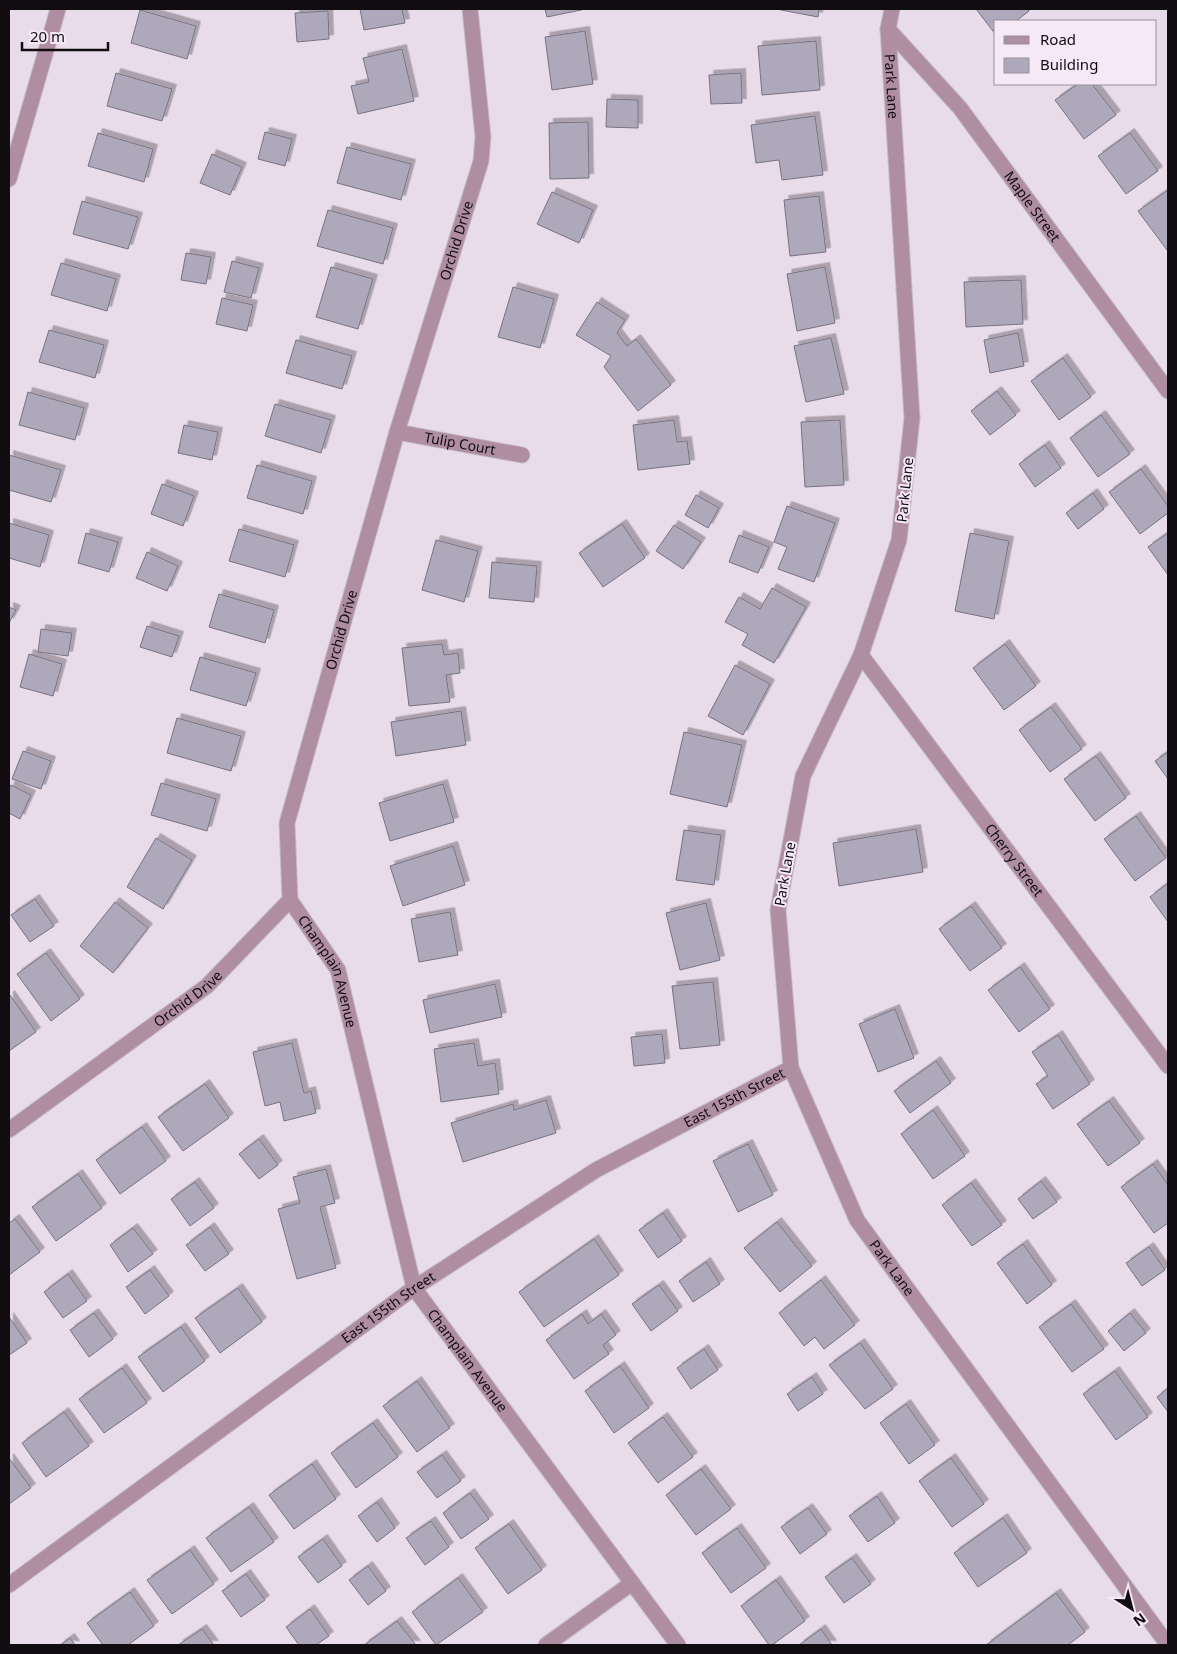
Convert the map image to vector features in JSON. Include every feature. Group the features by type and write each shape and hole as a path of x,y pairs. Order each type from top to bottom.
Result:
{"street":[{"path":"9,179 58,9"},
{"name":"Orchid Drive","path":"9,1130 207,986 290,900 287,822 397,432 480,160 484,137 470,9"},
{"name":"Park Lane","path":"892,9 888,29 912,418 899,540 862,655 803,776 778,910 792,1068 857,1220 1168,1645"},
{"name":"Maple Street","path":"888,29 960,108 1168,391"},
{"name":"Tulip Court","path":"397,432 522,455"},
{"name":"Cherry Street","path":"862,655 1168,1066"},
{"name":"Champlain Avenue","path":"290,900 338,970 414,1288 678,1645"},
{"name":"East 155th Street","path":"9,1586 414,1288 596,1170 792,1068"},
{"path":"546,1645 632,1583"}],"building":[{"path":"360,9 402,9 405,23 364,30"},
{"path":"545,9 586,9 547,17"},
{"path":"776,9 819,9 818,17"},
{"path":"976,9 1027,9 1029,11 1017,20 994,20 994,32"},
{"path":"140,10 196,26 187,59 131,43"},
{"path":"328,11 329,39 297,42 295,13"},
{"path":"585,31 593,84 552,90 545,37"},
{"path":"816,41 820,90 762,95 758,46"},
{"path":"402,49 414,101 358,114 351,86 369,82 363,58"},
{"path":"116,73 172,89 162,121 107,106"},
{"path":"741,73 742,103 711,104 709,75"},
{"path":"1077,85 1093,85 1116,115 1084,139 1055,100"},
{"path":"607,99 638,100 638,128 606,127"},
{"path":"815,116 823,175 782,180 779,160 756,163 751,125"},
{"path":"588,122 589,178 550,179 549,123"},
{"path":"265,132 292,139 285,166 258,159"},
{"path":"98,133 153,149 144,182 88,166"},
{"path":"1130,133 1158,171 1126,194 1098,156"},
{"path":"347,147 411,164 401,200 337,183"},
{"path":"212,154 242,167 230,195 200,183"},
{"path":"1168,190 1168,249 1167,250 1138,211"},
{"path":"552,192 593,210 579,243 537,224"},
{"path":"819,196 826,252 790,256 784,200"},
{"path":"82,201 138,217 128,249 73,234"},
{"path":"328,210 393,228 383,264 317,246"},
{"path":"186,253 211,257 206,284 181,280"},
{"path":"232,261 259,268 251,298 224,292"},
{"path":"61,263 116,279 107,311 51,295"},
{"path":"331,267 373,279 358,329 316,317"},
{"path":"825,267 835,323 797,331 787,274"},
{"path":"1021,280 1023,324 966,327 964,282"},
{"path":"513,287 554,299 540,348 498,337"},
{"path":"222,298 253,305 247,331 216,324"},
{"path":"597,302 625,320 617,333 627,346 636,339 671,385 638,411 604,367 611,356 576,335"},
{"path":"49,330 104,345 95,378 39,362"},
{"path":"1018,333 1024,366 990,373 984,340"},
{"path":"831,338 844,394 806,402 794,346"},
{"path":"296,340 352,356 342,389 286,373"},
{"path":"1063,358 1091,397 1059,420 1031,381"},
{"path":"997,391 1016,415 990,435 971,411"},
{"path":"28,392 84,408 75,440 19,425"},
{"path":"275,404 331,420 321,453 265,436"},
{"path":"1101,415 1130,454 1098,477 1070,438"},
{"path":"674,420 677,442 687,441 690,464 638,470 633,425"},
{"path":"840,420 844,485 805,487 801,422"},
{"path":"184,425 218,432 212,460 178,453"},
{"path":"1045,445 1061,468 1035,487 1019,464"},
{"path":"9,455 61,470 51,502 9,490"},
{"path":"257,465 312,481 303,514 247,498"},
{"path":"1141,469 1168,506 1168,513 1140,534 1109,492"},
{"path":"162,484 194,496 183,526 151,514"},
{"path":"1093,493 1104,509 1078,529 1066,513"},
{"path":"696,495 719,508 708,528 685,515"},
{"path":"787,506 835,523 814,582 778,569 787,547 774,542"},
{"path":"9,523 49,535 40,567 9,558"},
{"path":"622,524 645,558 603,587 579,553"},
{"path":"674,525 701,542 683,569 656,551"},
{"path":"239,529 294,545 285,577 229,561"},
{"path":"86,533 118,542 109,572 78,563"},
{"path":"970,533 1009,541 994,619 955,611"},
{"path":"1168,533 1168,575 1148,547"},
{"path":"739,535 769,547 758,573 729,562"},
{"path":"436,540 478,551 464,602 422,590"},
{"path":"147,552 178,566 167,591 136,578"},
{"path":"492,562 537,566 534,602 489,598"},
{"path":"772,588 806,607 774,663 742,645 748,634 725,622 739,597 760,609"},
{"path":"219,594 274,610 265,643 209,627"},
{"path":"9,607 16,610 9,623"},
{"path":"147,626 179,636 172,657 140,647"},
{"path":"41,629 72,633 68,656 38,652"},
{"path":"442,644 444,655 458,653 460,673 446,675 450,702 409,706 402,648"},
{"path":"1005,644 1036,686 1004,710 973,668"},
{"path":"29,654 62,664 53,696 20,687"},
{"path":"200,657 256,673 246,706 190,690"},
{"path":"735,665 770,684 743,735 708,716"},
{"path":"1051,707 1082,749 1050,772 1019,730"},
{"path":"461,711 466,745 396,756 391,722"},
{"path":"177,718 241,736 231,771 167,753"},
{"path":"684,732 742,745 727,807 670,794"},
{"path":"23,751 51,761 41,789 12,779"},
{"path":"1168,752 1168,779 1155,761"},
{"path":"1096,756 1126,798 1095,821 1064,779"},
{"path":"161,783 216,799 207,831 151,815"},
{"path":"443,784 454,822 390,841 379,803"},
{"path":"11,785 31,795 20,819 9,813 9,789"},
{"path":"1136,816 1166,858 1135,881 1104,839"},
{"path":"916,829 923,872 839,886 833,843"},
{"path":"684,830 721,835 714,885 676,880"},
{"path":"156,838 192,860 163,909 127,887"},
{"path":"453,846 465,885 403,906 390,866"},
{"path":"1168,883 1168,922 1150,897"},
{"path":"35,899 54,926 30,942 11,915"},
{"path":"115,902 148,928 113,973 80,946"},
{"path":"706,903 720,960 680,970 666,913"},
{"path":"971,906 1002,948 970,971 939,929"},
{"path":"450,912 458,955 419,962 411,919"},
{"path":"46,953 80,999 51,1021 17,974"},
{"path":"1020,967 1050,1009 1019,1032 988,990"},
{"path":"713,982 720,1045 680,1049 672,986"},
{"path":"495,984 502,1017 430,1033 423,1000"},
{"path":"9,996 36,1032 9,1051"},
{"path":"895,1009 914,1058 878,1072 859,1024"},
{"path":"662,1034 665,1063 634,1066 631,1037"},
{"path":"1058,1035 1090,1084 1053,1109 1036,1084 1048,1076 1032,1052"},
{"path":"292,1043 304,1093 311,1091 316,1113 284,1121 280,1102 265,1106 253,1052"},
{"path":"474,1043 478,1066 495,1063 499,1094 441,1102 434,1049"},
{"path":"936,1061 951,1083 910,1113 894,1091"},
{"path":"205,1084 229,1118 183,1151 158,1117"},
{"path":"546,1100 556,1133 463,1162 451,1123 513,1104 514,1110"},
{"path":"1109,1101 1140,1143 1108,1166 1077,1124"},
{"path":"933,1110 965,1156 933,1179 901,1134"},
{"path":"142,1127 166,1161 120,1194 96,1160"},
{"path":"259,1139 278,1165 259,1179 239,1154"},
{"path":"748,1144 773,1195 738,1212 713,1161"},
{"path":"1153,1164 1168,1185 1168,1223 1154,1233 1121,1187"},
{"path":"326,1169 335,1203 320,1207 336,1268 297,1279 278,1209 300,1203 293,1177"},
{"path":"78,1174 102,1208 56,1241 32,1207"},
{"path":"1041,1181 1057,1202 1033,1219 1018,1199"},
{"path":"195,1182 214,1208 190,1226 171,1199"},
{"path":"971,1183 1002,1225 972,1246 942,1205"},
{"path":"663,1213 682,1241 658,1258 639,1230"},
{"path":"15,1219 40,1252 9,1275 9,1223"},
{"path":"777,1222 812,1266 780,1292 744,1248"},
{"path":"210,1227 229,1254 205,1271 186,1245"},
{"path":"133,1228 153,1254 128,1272 110,1245"},
{"path":"594,1239 619,1275 544,1327 519,1292"},
{"path":"1023,1244 1052,1285 1027,1304 997,1263"},
{"path":"1149,1247 1165,1270 1142,1286 1126,1263"},
{"path":"706,1262 720,1284 693,1302 679,1281"},
{"path":"150,1270 169,1296 145,1314 126,1287"},
{"path":"68,1274 87,1301 63,1318 44,1292"},
{"path":"821,1280 855,1325 824,1349 815,1337 804,1346 779,1313"},
{"path":"659,1285 678,1311 651,1331 632,1304"},
{"path":"238,1288 262,1322 220,1353 195,1318"},
{"path":"1071,1304 1104,1349 1072,1372 1039,1327"},
{"path":"94,1313 113,1339 89,1357 70,1330"},
{"path":"1130,1313 1146,1333 1124,1351 1108,1331"},
{"path":"582,1314 588,1324 601,1314 616,1335 603,1345 609,1354 574,1379 546,1340"},
{"path":"9,1317 27,1343 9,1355"},
{"path":"181,1327 205,1361 163,1392 138,1357"},
{"path":"860,1343 893,1389 865,1409 829,1365"},
{"path":"704,1349 718,1370 691,1389 677,1368"},
{"path":"620,1366 649,1408 614,1433 585,1391"},
{"path":"122,1368 147,1403 104,1433 79,1399"},
{"path":"1115,1371 1148,1417 1116,1440 1083,1394"},
{"path":"812,1377 823,1394 798,1411 787,1394"},
{"path":"417,1381 450,1428 417,1452 383,1406"},
{"path":"1168,1388 1168,1412 1157,1397"},
{"path":"906,1404 935,1445 909,1464 880,1423"},
{"path":"64,1412 89,1446 46,1477 22,1443"},
{"path":"663,1417 693,1457 658,1483 628,1443"},
{"path":"373,1423 398,1457 356,1488 331,1453"},
{"path":"442,1455 461,1481 437,1498 417,1472"},
{"path":"9,1458 31,1488 9,1504"},
{"path":"951,1458 984,1504 952,1527 919,1481"},
{"path":"312,1464 336,1499 294,1529 269,1495"},
{"path":"701,1469 731,1509 696,1535 666,1495"},
{"path":"470,1493 489,1519 461,1539 443,1513"},
{"path":"877,1496 895,1523 868,1542 849,1516"},
{"path":"377,1502 395,1528 377,1542 358,1516"},
{"path":"249,1507 274,1542 231,1572 206,1538"},
{"path":"808,1508 827,1534 800,1554 781,1527"},
{"path":"1003,1518 1027,1553 978,1587 954,1553"},
{"path":"431,1521 449,1547 425,1565 406,1538"},
{"path":"509,1524 542,1570 508,1594 475,1548"},
{"path":"737,1528 766,1568 731,1593 702,1553"},
{"path":"323,1539 342,1566 318,1583 298,1557"},
{"path":"190,1550 214,1584 172,1614 147,1580"},
{"path":"852,1558 871,1584 844,1603 825,1577"},
{"path":"368,1566 386,1591 368,1605 349,1580"},
{"path":"246,1574 265,1600 241,1617 222,1591"},
{"path":"458,1578 483,1612 436,1645 412,1612"},
{"path":"776,1580 805,1621 772,1645 769,1645 741,1606"},
{"path":"130,1592 154,1626 128,1645 103,1645 87,1623"},
{"path":"1056,1593 1085,1632 1068,1645 986,1645"},
{"path":"310,1609 329,1636 316,1645 299,1645 286,1627"},
{"path":"397,1621 416,1645 364,1645"},
{"path":"202,1629 214,1645 178,1645"},
{"path":"821,1629 832,1645 799,1645"},
{"path":"70,1638 75,1645 60,1645"}]}
